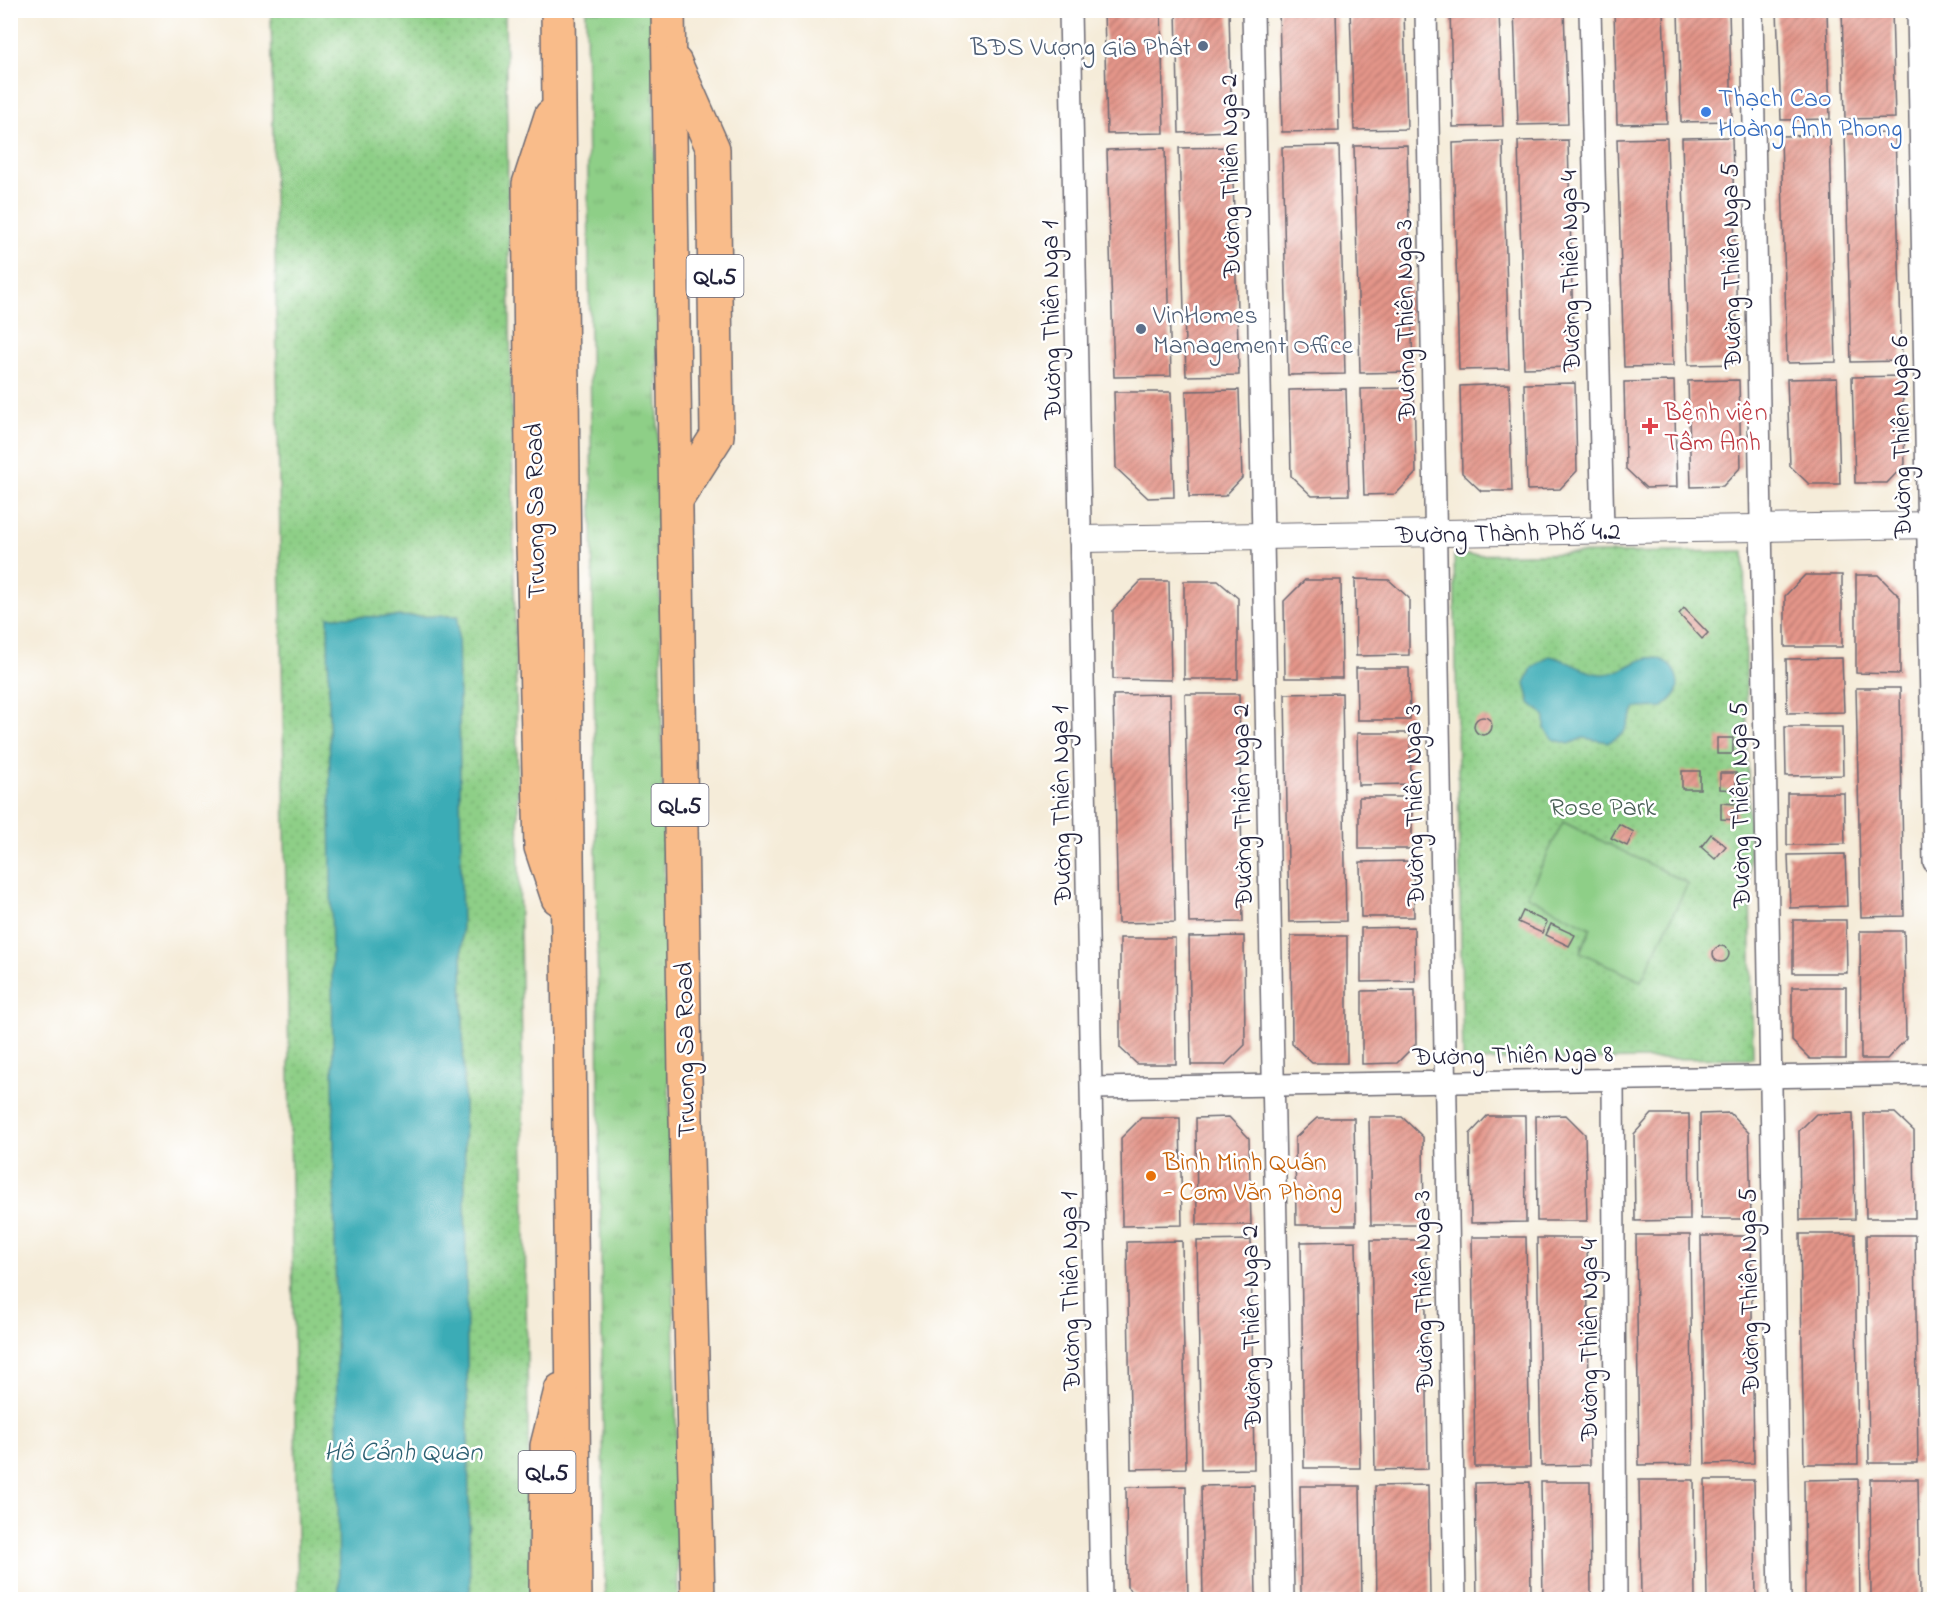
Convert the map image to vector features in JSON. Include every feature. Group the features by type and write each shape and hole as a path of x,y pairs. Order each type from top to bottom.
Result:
{"highway":[{"name":"Truong Sa Road","path":"558,10 575,1599"},
{"name":"Truong Sa Road","path":"668,10 685,1076 698,1599"},
{"name":"Truong Sa Road","path":"546,1599 547,1446 573,1347"}],"street":[{"name":"Đường Thiên Nga 1","path":"1070,10 1093,1088 1101,1599"},
{"name":"Đường Thiên Nga 2","path":"1253,10 1282,1599"},
{"name":"Đường Thiên Nga 3","path":"1426,10 1455,1599"},
{"name":"Đường Thiên Nga 4","path":"1590,10 1603,530"},
{"name":"Đường Thiên Nga 5","path":"1752,10 1780,1599"},
{"name":"Đường Thiên Nga 6","path":"1918,10 1931,525 1935,862"},
{"name":"Đường Thành Phố 4.2","path":"1082,538 1931,525"},
{"name":"Đường Thiên Nga 8","path":"1093,1088 1935,1074"},
{"name":"Đường Thiên Nga 4","path":"1613,1080 1616,1599"}],"green space":[{"path":"653,10 663,826 676,1399 678,1599 605,1599 586,11"},
{"path":"271,11 505,11 531,1599 298,1599"},
{"name":"Rose Park","path":"1744,551 1753,1058 1463,1061 1454,555"},
{"path":"1563,822 1688,883 1641,981 1580,952 1591,928 1527,896"}],"water":[{"name":"Hồ Cảnh Quan","path":"458,616 470,1592 339,1593 328,617"},
{"path":"1549,656 1601,674 1620,670 1648,658 1655,658 1662,660 1672,668 1678,687 1676,694 1663,707 1636,708 1623,734 1609,742 1583,738 1569,744 1553,739 1545,729 1545,716 1530,703 1525,683 1532,668"}],"building":[{"path":"1104,10 1161,10 1164,133 1107,134"},
{"path":"1176,10 1229,10 1232,131 1179,133"},
{"path":"1279,10 1336,10 1339,131 1282,132"},
{"path":"1350,10 1404,10 1407,129 1354,130"},
{"path":"1450,10 1499,10 1503,126 1453,127"},
{"path":"1514,10 1564,10 1568,124 1518,125"},
{"path":"1614,10 1663,10 1667,123 1617,124"},
{"path":"1678,10 1729,10 1732,121 1681,122"},
{"path":"1777,10 1827,10 1830,119 1781,120"},
{"path":"1842,10 1892,10 1895,118 1845,119"},
{"path":"1895,133 1902,361 1851,362 1845,134"},
{"path":"1830,135 1836,362 1787,363 1781,136"},
{"path":"1732,137 1738,364 1688,365 1682,138"},
{"path":"1667,138 1673,366 1624,367 1617,139"},
{"path":"1568,140 1574,367 1524,368 1518,141"},
{"path":"1503,141 1509,369 1459,370 1453,143"},
{"path":"1407,145 1413,372 1360,373 1354,146"},
{"path":"1339,146 1345,374 1288,375 1282,147"},
{"path":"1232,147 1239,375 1186,376 1179,148"},
{"path":"1165,148 1171,376 1114,377 1107,150"},
{"path":"1902,376 1905,464 1887,483 1855,483 1852,377"},
{"path":"1837,378 1840,484 1809,484 1790,466 1787,379"},
{"path":"1739,380 1741,467 1723,486 1691,487 1688,381"},
{"name":"Bệnh viện Tâm Anh","path":"1674,381 1677,487 1646,488 1626,469 1624,382"},
{"path":"1575,383 1577,471 1560,489 1527,490 1524,384"},
{"path":"1509,384 1512,491 1481,491 1462,473 1460,386"},
{"path":"1414,388 1416,473 1396,494 1364,495 1361,389"},
{"path":"1346,389 1349,495 1312,496 1291,476 1289,390"},
{"path":"1239,390 1242,478 1225,496 1189,497 1186,391"},
{"path":"1114,392 1171,392 1174,497 1148,498 1116,468"},
{"path":"1805,575 1842,575 1842,647 1785,647 1785,596"},
{"path":"1856,575 1878,575 1900,597 1900,674 1856,673"},
{"path":"1355,579 1389,580 1409,598 1409,655 1356,656"},
{"path":"1305,580 1341,580 1342,678 1285,678 1284,601"},
{"path":"1141,581 1169,581 1171,680 1113,679 1113,610"},
{"path":"1184,581 1218,581 1238,598 1238,679 1184,679"},
{"path":"1684,608 1708,633 1702,639 1679,614"},
{"path":"1842,658 1844,712 1787,713 1786,659"},
{"path":"1356,668 1409,668 1410,720 1357,720"},
{"path":"1856,688 1900,688 1904,916 1861,917"},
{"path":"1342,693 1346,921 1289,922 1285,694"},
{"path":"1170,694 1175,922 1118,923 1113,695"},
{"path":"1185,694 1239,694 1243,922 1189,923"},
{"path":"1483,717 1489,720 1492,726 1489,732 1483,735 1477,732 1474,726 1477,720"},
{"path":"1785,727 1842,727 1843,775 1786,776"},
{"path":"1357,733 1410,733 1411,784 1358,785"},
{"path":"1717,738 1733,738 1733,754 1717,754"},
{"path":"1682,771 1700,771 1700,789 1682,789"},
{"path":"1720,773 1736,773 1736,790 1720,789"},
{"path":"1787,793 1844,793 1845,844 1787,845"},
{"path":"1359,797 1412,797 1412,849 1359,849"},
{"path":"1721,803 1737,804 1737,820 1721,819"},
{"path":"1619,824 1634,832 1627,846 1611,838"},
{"path":"1711,834 1726,846 1715,859 1701,847"},
{"path":"1845,854 1847,906 1790,908 1788,855"},
{"path":"1413,861 1414,917 1361,917 1360,862"},
{"path":"1523,911 1547,922 1542,933 1518,922"},
{"path":"1793,920 1846,920 1847,973 1793,973"},
{"path":"1551,924 1575,935 1569,946 1546,935"},
{"path":"1414,927 1415,981 1361,982 1361,928"},
{"path":"1860,931 1904,931 1906,1039 1887,1059 1861,1059"},
{"path":"1244,936 1245,1045 1225,1065 1191,1065 1189,937"},
{"path":"1291,936 1347,936 1347,1063 1312,1063 1292,1044"},
{"path":"1120,938 1175,938 1176,1064 1137,1064 1120,1048"},
{"path":"1718,946 1724,946 1729,954 1727,960 1718,962 1713,957 1713,951"},
{"path":"1792,987 1846,987 1846,1059 1810,1059 1792,1041"},
{"path":"1415,990 1416,1044 1397,1063 1362,1064 1362,991"},
{"path":"1730,1113 1749,1133 1751,1219 1701,1219 1700,1114"},
{"path":"1853,1113 1855,1219 1800,1220 1799,1131 1816,1114"},
{"path":"1864,1113 1895,1113 1914,1131 1915,1218 1866,1218"},
{"path":"1652,1114 1689,1114 1690,1220 1635,1221 1634,1134"},
{"path":"1566,1115 1585,1134 1587,1221 1537,1221 1536,1116"},
{"path":"1487,1116 1525,1116 1526,1222 1471,1223 1470,1134"},
{"path":"1229,1117 1249,1138 1251,1225 1197,1225 1196,1118"},
{"path":"1369,1117 1402,1117 1423,1137 1424,1225 1371,1225"},
{"path":"1141,1118 1180,1118 1182,1225 1122,1226 1121,1138"},
{"path":"1317,1118 1354,1118 1356,1225 1296,1225 1295,1138"},
{"path":"1800,1234 1855,1234 1858,1464 1804,1464"},
{"path":"1636,1235 1690,1235 1693,1464 1639,1465"},
{"path":"1866,1235 1915,1235 1918,1463 1869,1463"},
{"path":"1701,1236 1751,1236 1754,1463 1705,1464"},
{"path":"1472,1237 1526,1237 1530,1467 1475,1467"},
{"path":"1537,1238 1587,1238 1590,1465 1541,1466"},
{"path":"1251,1240 1254,1469 1201,1470 1197,1241"},
{"path":"1371,1240 1425,1240 1428,1469 1375,1470"},
{"path":"1182,1241 1186,1468 1131,1469 1127,1242"},
{"path":"1356,1241 1360,1468 1304,1468 1301,1242"},
{"path":"1858,1479 1860,1599 1810,1599 1805,1595 1804,1480"},
{"path":"1870,1479 1918,1479 1920,1595 1915,1599 1871,1599"},
{"path":"1639,1480 1694,1480 1695,1599 1644,1599 1641,1596"},
{"path":"1705,1480 1754,1480 1756,1595 1751,1599 1707,1599"},
{"path":"1530,1482 1531,1599 1479,1599 1477,1597 1475,1483"},
{"path":"1541,1482 1590,1482 1591,1596 1588,1599 1543,1599"},
{"path":"1254,1485 1256,1598 1203,1599 1201,1486"},
{"path":"1428,1485 1430,1595 1425,1599 1377,1599 1375,1486"},
{"path":"1186,1486 1188,1599 1141,1599 1127,1587 1126,1487"},
{"path":"1300,1486 1360,1486 1362,1599 1306,1599 1301,1595"}],"place":[{"name":"BĐS Vượng Gia Phát","path":"1203,46"},
{"name":"Thạch Cao Hoàng Anh Phong","path":"1706,112"},
{"name":"VinHomes Management Office","path":"1141,329"},
{"name":"Bệnh viện Tâm Anh","path":"1650,426"},
{"name":"Bình Minh Quán - Cơm Văn Phòng","path":"1151,1176"}]}
